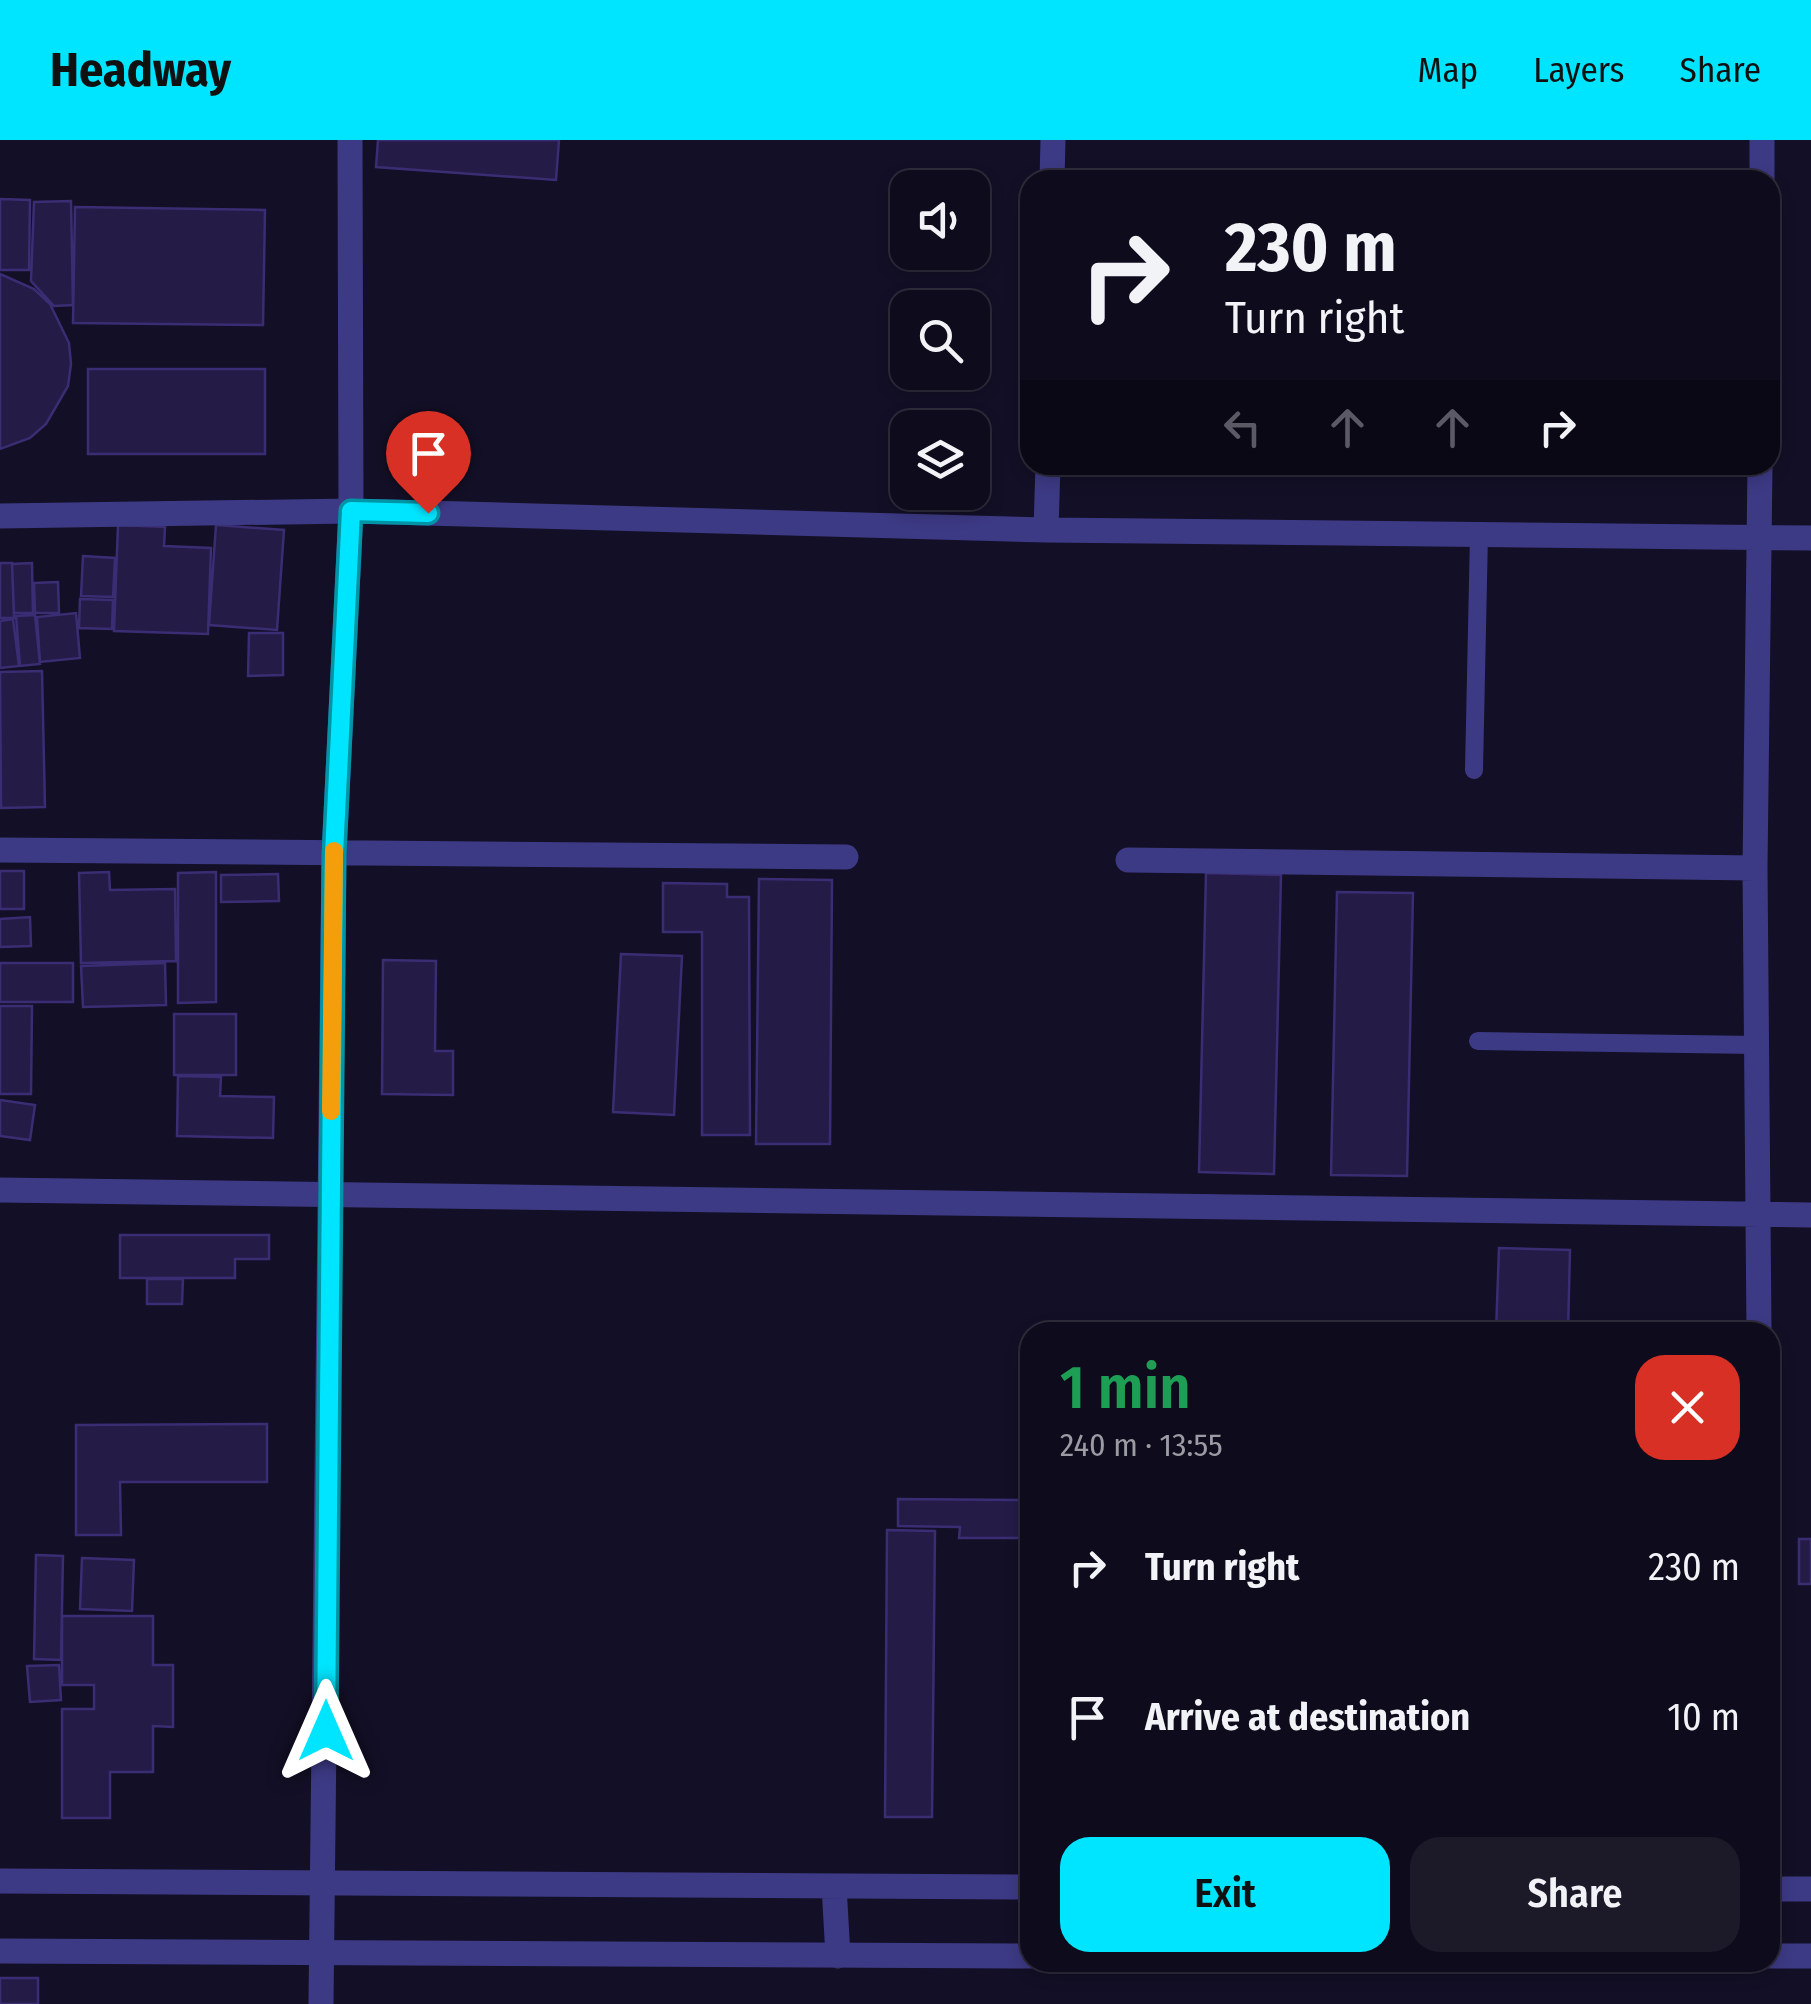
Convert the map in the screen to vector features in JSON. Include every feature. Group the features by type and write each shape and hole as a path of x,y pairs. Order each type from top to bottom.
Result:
{"street":[{"path":"321,2004 334,854 351,511 350,140"},
{"path":"1052,170 1053,140"},
{"path":"1762,140 1762,170"},
{"path":"1046,530 1048,475"},
{"path":"1759,1322 1755,868 1760,475"},
{"path":"0,516 351,511 1046,530 1811,538"},
{"path":"0,850 846,857"},
{"path":"1128,860 1755,868"},
{"path":"0,1190 1811,1215"},
{"path":"0,1881 1020,1886"},
{"path":"834,1886 838,1956"},
{"path":"1780,1888 1811,1889"},
{"path":"0,1951 321,1956 1020,1956"},
{"path":"1780,1956 1811,1956"}],"lane":[{"path":"1474,770 1479,534"},
{"path":"1478,1041 1757,1044"}],"building":[{"path":"378,140 559,140 556,180 376,167"},
{"path":"0,199 30,200 29,270 0,270"},
{"path":"71,201 73,305 54,306 31,281 34,202"},
{"path":"75,207 265,210 263,325 73,323"},
{"path":"0,274 34,289 50,304 69,343 71,364 68,386 46,424 30,438 0,449"},
{"path":"88,369 265,369 265,454 88,454"},
{"path":"118,525 165,527 164,546 211,548 208,634 114,631"},
{"path":"216,525 284,530 277,630 209,625"},
{"path":"83,556 115,558 113,597 81,596"},
{"path":"0,563 12,563 14,618 0,618"},
{"path":"32,563 33,613 14,613 12,564"},
{"path":"58,582 59,613 35,613 34,583"},
{"path":"80,599 113,600 112,629 79,628"},
{"path":"76,613 80,658 40,662 37,617"},
{"path":"35,615 40,664 20,666 16,616"},
{"path":"13,619 19,666 0,668 0,621"},
{"path":"249,633 283,633 283,675 248,676"},
{"path":"42,671 45,807 1,808 0,672"},
{"path":"0,871 24,871 24,909 0,909"},
{"path":"109,872 110,890 175,889 176,961 81,963 79,873"},
{"path":"216,872 216,1002 178,1003 178,873"},
{"path":"1206,873 1281,875 1274,1174 1199,1172"},
{"path":"278,874 279,901 221,902 221,875"},
{"path":"759,879 832,880 830,1144 756,1144"},
{"path":"663,883 727,884 727,897 749,897 750,1135 702,1135 702,932 663,932"},
{"path":"1337,892 1413,893 1407,1176 1331,1175"},
{"path":"30,917 31,946 0,947 0,919"},
{"path":"621,954 682,956 674,1115 613,1112"},
{"path":"383,960 436,961 435,1051 453,1051 453,1095 382,1094"},
{"path":"0,963 73,963 73,1002 0,1002"},
{"path":"165,963 166,1005 83,1007 81,966"},
{"path":"0,1006 32,1006 31,1094 0,1094"},
{"path":"174,1014 236,1014 236,1075 174,1075"},
{"path":"178,1076 221,1077 220,1096 274,1097 273,1138 177,1136"},
{"path":"0,1100 35,1105 30,1140 0,1136"},
{"path":"120,1235 269,1235 269,1259 235,1259 235,1278 120,1278"},
{"path":"1499,1248 1570,1250 1568,1322 1496,1322"},
{"path":"147,1279 183,1279 182,1304 147,1304"},
{"path":"267,1424 267,1482 120,1482 121,1535 76,1535 76,1425"},
{"path":"898,1499 1020,1500 1020,1538 959,1538 960,1527 898,1526"},
{"path":"887,1530 935,1531 932,1817 885,1817"},
{"path":"1799,1539 1811,1539 1811,1584 1799,1584"},
{"path":"36,1555 63,1556 61,1660 34,1659"},
{"path":"82,1558 134,1560 132,1611 80,1609"},
{"path":"62,1616 153,1616 153,1665 173,1665 173,1727 153,1726 153,1772 110,1772 110,1818 62,1818 62,1709 94,1709 94,1685 62,1685"},
{"path":"59,1665 61,1700 30,1702 27,1666"},
{"path":"0,1978 38,1978 38,2004 0,2004"}],"slow traffic":[{"path":"331,1111 334,851"}],"route":[{"path":"326,1731 334,854 351,511 428,513"}]}
